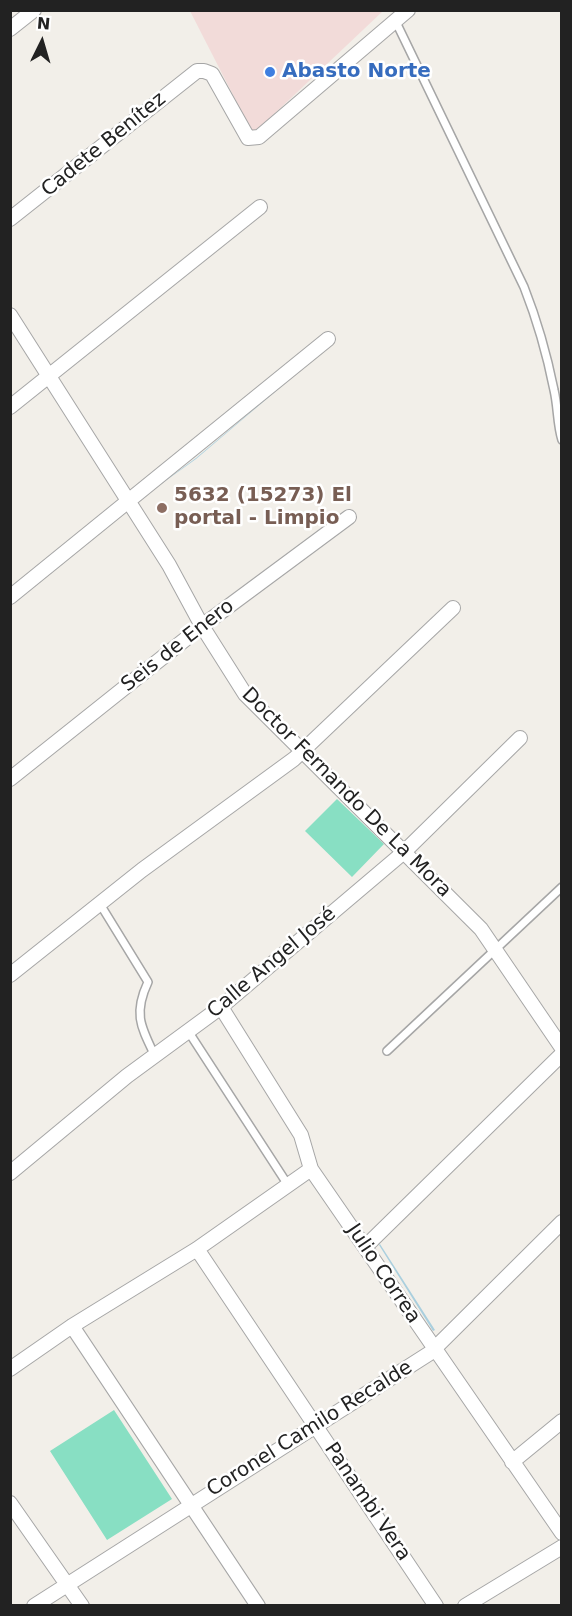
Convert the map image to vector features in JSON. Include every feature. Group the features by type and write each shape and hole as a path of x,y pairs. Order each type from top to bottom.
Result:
{"street":[{"path":"10,29 34,10"},
{"path":"396,20 408,10"},
{"name":"Cadete Benítez","path":"10,219 197,71 212,74 248,138 254,139 396,20"},
{"path":"10,407 260,207"},
{"name":"Doctor Fernando De La Mora","path":"10,315 169,565 202,626 245,694 481,929 561,1047"},
{"path":"10,597 328,339"},
{"name":"Seis de Enero","path":"10,779 202,626 350,517"},
{"path":"10,975 142,870 294,759 453,608"},
{"name":"Calle Angel José","path":"10,1173 127,1076 221,1007 404,852 520,738"},
{"name":"Julio Correa","path":"221,1007 302,1135 311,1170 561,1533"},
{"path":"365,1247 561,1054"},
{"path":"10,1369 72,1326 197,1249 311,1170"},
{"name":"Coronel Camilo Recalde","path":"34,1605 434,1349 561,1222"},
{"name":"Panambi Vera","path":"197,1249 436,1605"},
{"path":"72,1326 258,1605"},
{"path":"512,1462 561,1421"},
{"path":"10,1503 82,1605"},
{"path":"465,1605 561,1547"}],"lane":[{"path":"396,20 514,262 534,312 558,391 558,427 561,440"},
{"path":"387,1051 561,887"},
{"path":"100,904 148,982 140,1008 140,1023 154,1056"},
{"path":"188,1031 288,1185"}],"shaded area":[{"name":"Abasto Norte","path":"190,11 383,11 253,134"}],"green space":[{"path":"337,799 384,844 352,877 305,831"},
{"path":"114,1410 172,1499 107,1540 50,1451"}],"water":[{"path":"336,340 196,459 143,497 196,458"},
{"path":"380,1244 435,1330 433,1331"}],"place":[{"name":"Abasto Norte","path":"270,72"},
{"name":"5632 (15273) El portal - Limpio","path":"162,508"}]}
